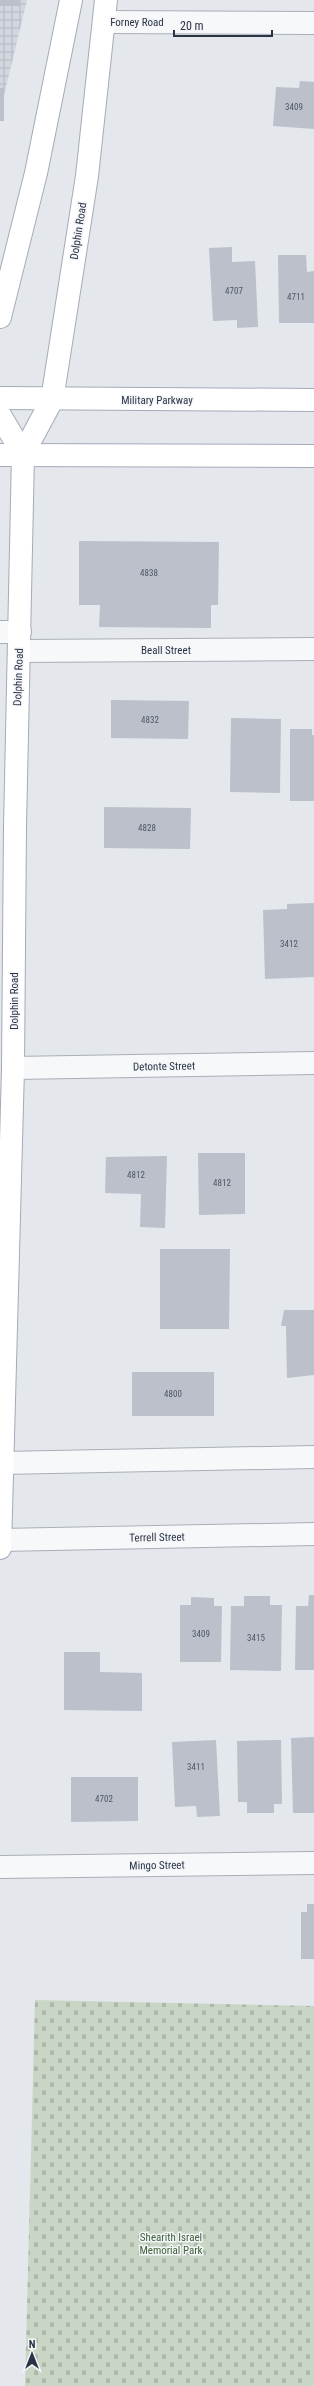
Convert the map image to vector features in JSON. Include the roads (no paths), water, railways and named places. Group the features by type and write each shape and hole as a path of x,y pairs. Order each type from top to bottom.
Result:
{"main road":[{"path":"0,317 36,173 72,0"},
{"name":"Dolphin Road","path":"0,1548 4,1276 13,1068 7,827 13,638 23,454 52,400 59,342 87,176 106,0"},
{"name":"Military Parkway","path":"0,398 52,400 314,400"},
{"path":"0,415 23,454"},
{"path":"0,455 314,456"}],"street":[{"name":"Forney Road","path":"104,22 314,23"},
{"name":"Beall Street","path":"13,638 314,649"},
{"name":"Detonte Street","path":"13,1068 314,1063"},
{"path":"2,1464 314,1457"},
{"name":"Terrell Street","path":"0,1540 314,1534"},
{"name":"Mingo Street","path":"0,1867 314,1863"}],"park label":[{"name":"Shearith Israel Memorial Park","path":"171,2243"}]}
